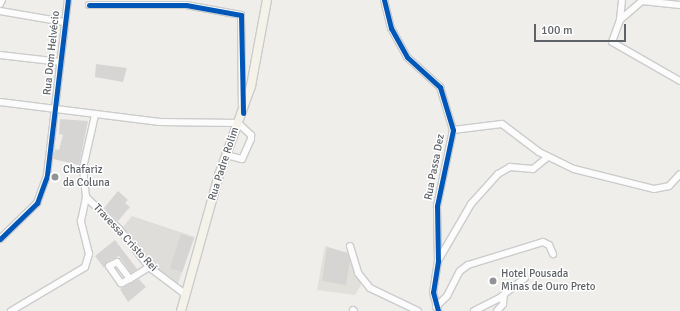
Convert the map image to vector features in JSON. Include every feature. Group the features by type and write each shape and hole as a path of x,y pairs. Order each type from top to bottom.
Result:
{"main road":[{"name":"Rua Padre Rolim","path":"181,311 226,155 243,113 266,18 267,0"}],"street":[{"path":"0,4 2,0"},
{"name":"Rua Dom Helvécio","path":"0,239 37,203 47,175 56,108 64,22 68,0"},
{"name":"Rua Passa Dez","path":"384,0 391,28 407,57 440,86 453,130 437,206 438,261 433,286 437,309"},
{"path":"622,0 620,20 611,38 616,46 680,81"},
{"path":"620,20 642,1 680,5"},
{"path":"89,5 186,5 241,15 243,113"},
{"path":"0,11 64,22"},
{"path":"0,55 61,62"},
{"path":"0,102 160,122 238,123 251,135 251,139 242,159 226,155"},
{"path":"11,311 85,267 89,254 81,221 86,197 83,168 95,115"},
{"path":"453,130 502,124 548,157 574,170 654,189 669,186 680,174"},
{"path":"438,261 471,204 498,174 510,167 533,169 548,157"},
{"name":"Travessa Cristo Rei","path":"86,197 120,230 149,267 185,294"},
{"path":"437,309 447,296 460,271 468,265 543,242 549,245 553,254"},
{"path":"350,246 358,273 370,288 418,311"},
{"path":"130,279 149,267"},
{"path":"474,311 504,295 525,278"},
{"path":"497,311 503,304 504,295"}],"shaded area":[{"path":"132,216 195,237 177,286 172,285 119,232"},
{"path":"325,246 352,254 361,285 355,295 317,290"}],"building":[{"path":"96,64 127,68 123,82 95,77"},
{"path":"60,119 88,121 79,165 53,159 55,149 59,150 63,135 59,134"},
{"path":"118,191 128,200 125,203 130,207 118,221 104,208"},
{"path":"181,234 193,238 182,272 170,268"},
{"path":"115,240 137,269 131,273 119,256 107,262 104,268 95,256"},
{"path":"327,247 347,253 350,261 346,285 322,281"},
{"path":"139,279 146,287 128,302 120,289"}],"cycle path":[{"path":"0,239 37,203 47,175 68,0"},
{"path":"384,0 391,28 407,57 440,87 453,130 437,206 438,261 433,292 438,311"},
{"path":"89,5 186,5 241,15 243,113"}],"place":[{"name":"Chafariz da Coluna","path":"55,177"},
{"name":"Hotel Pousada Minas de Ouro Preto","path":"493,281"}]}
